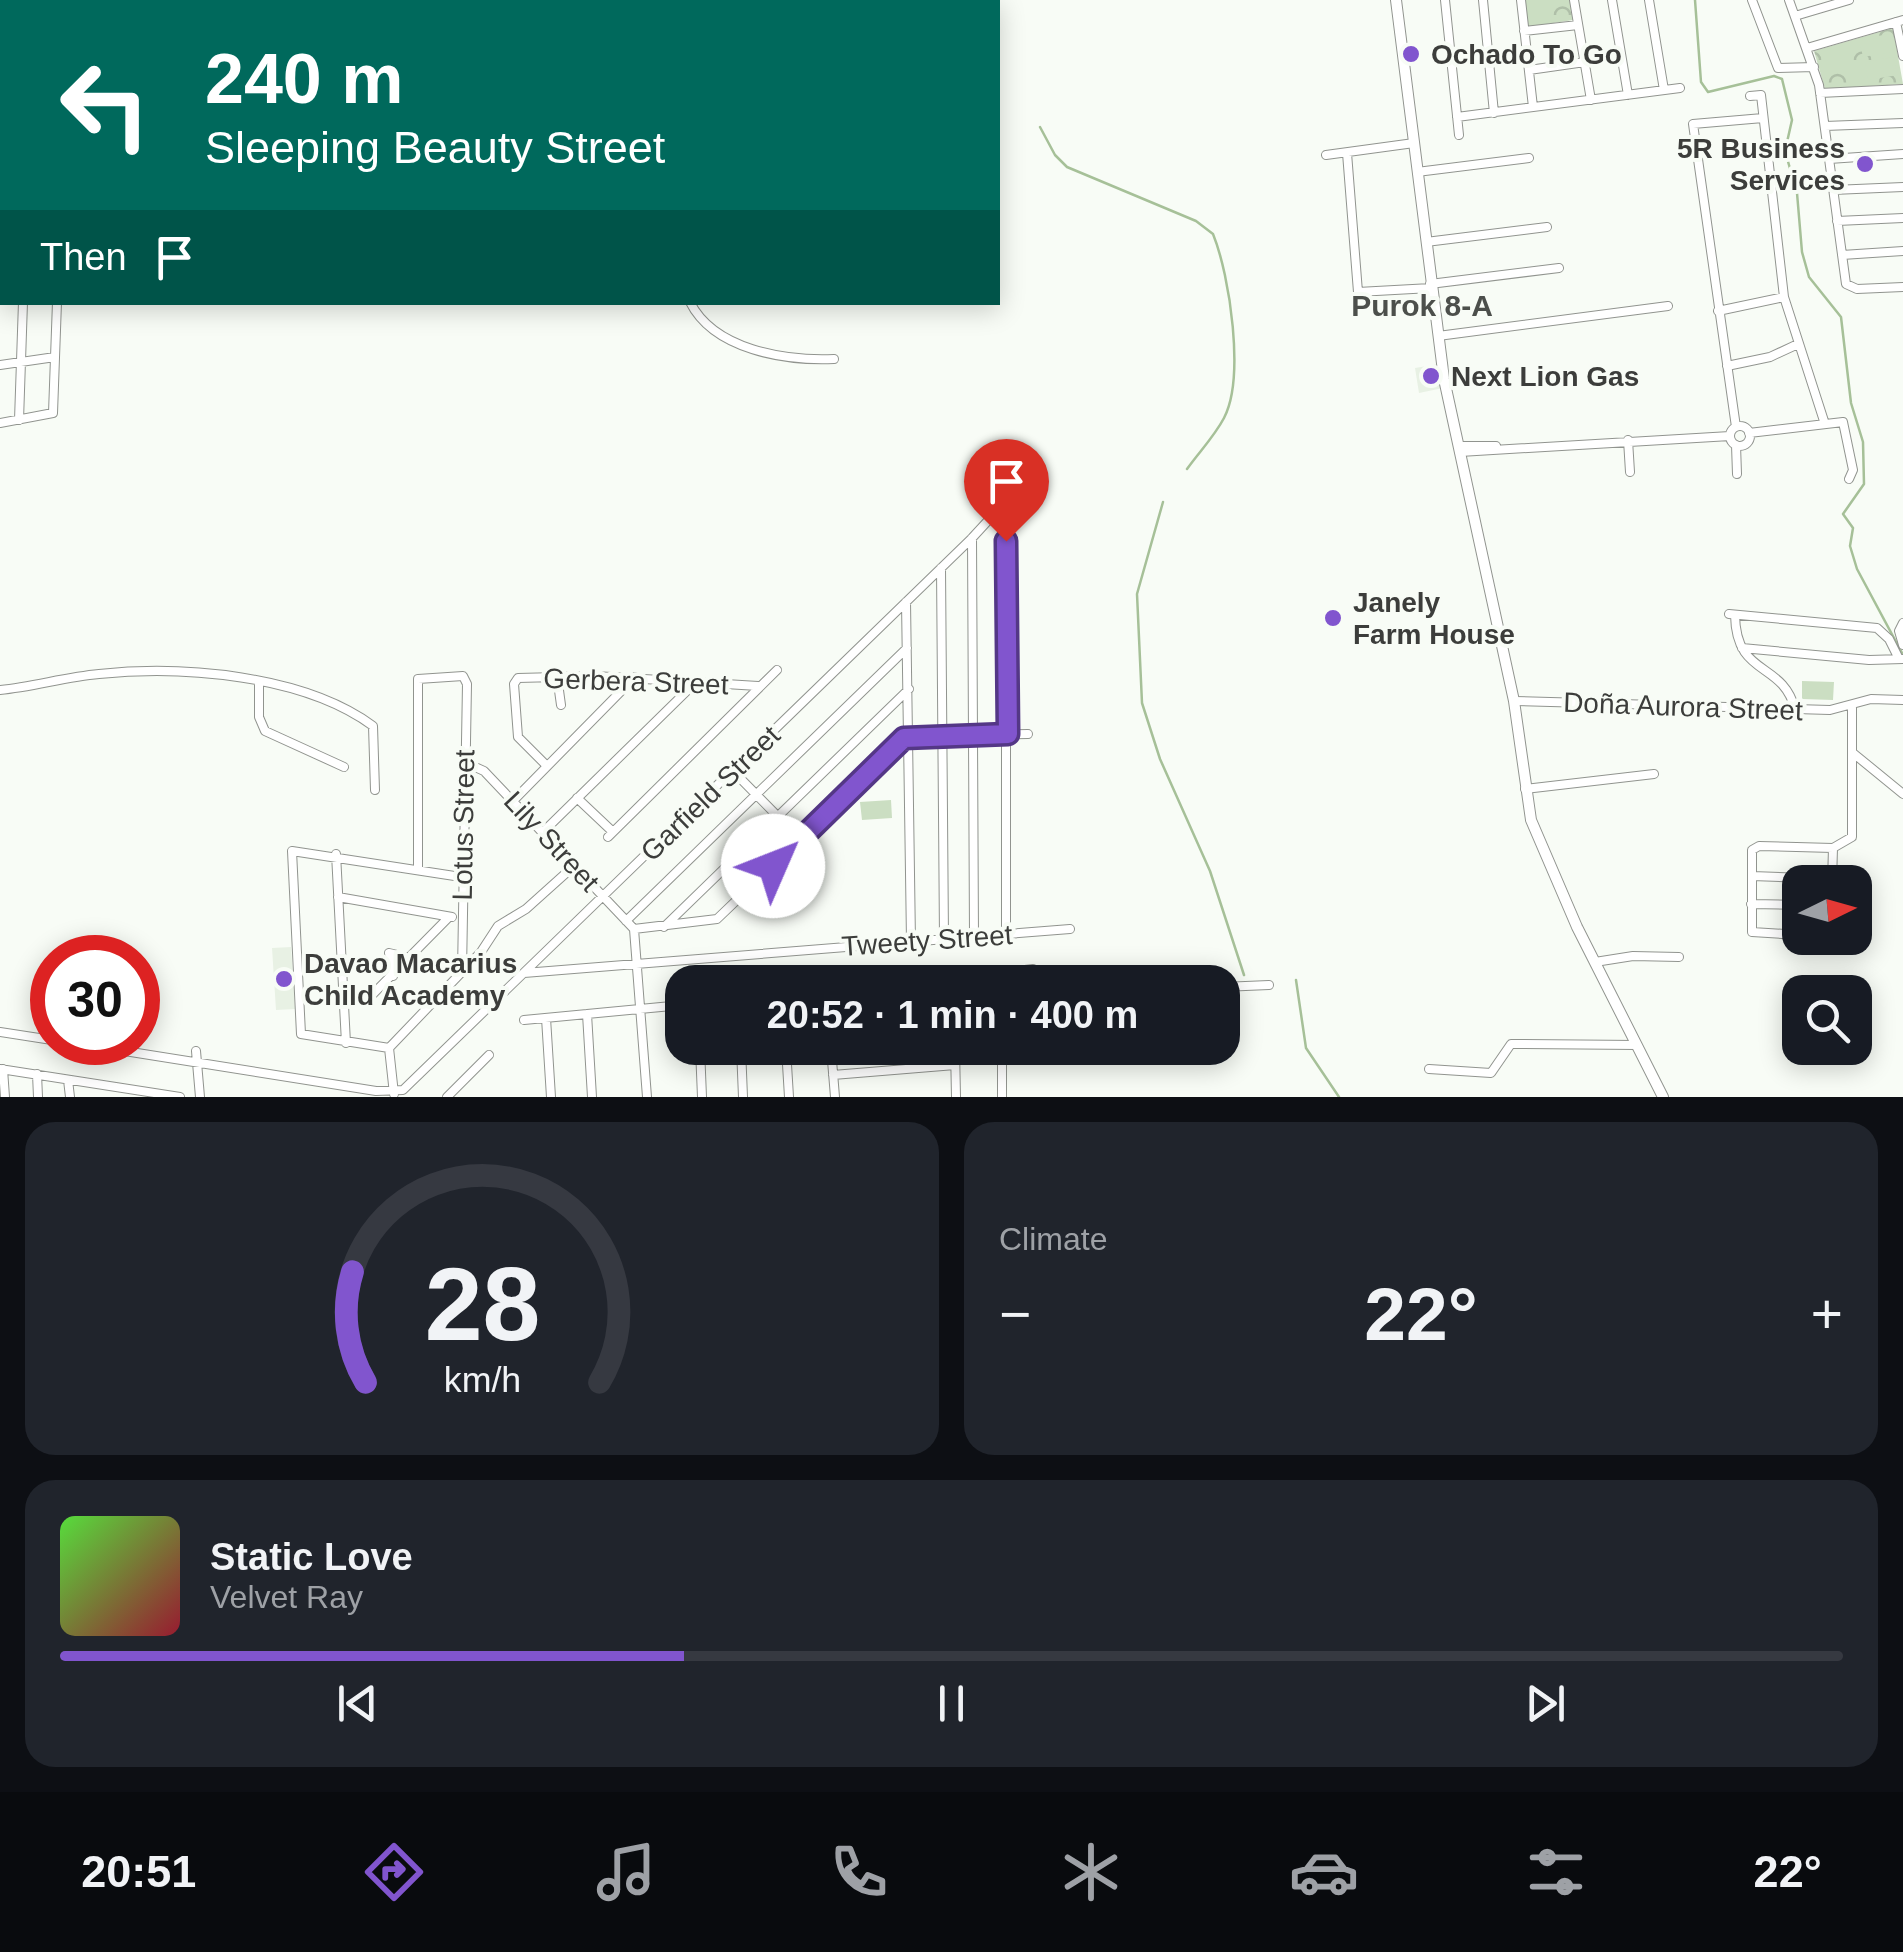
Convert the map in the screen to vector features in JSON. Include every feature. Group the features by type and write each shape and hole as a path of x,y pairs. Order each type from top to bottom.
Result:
{"street":[{"path":"1396,0 1438,336 1514,701 1525,789 1540,848 1662,1097"},
{"path":"1444,0 1459,135"},
{"path":"1482,0 1494,113"},
{"path":"1520,0 1533,108"},
{"path":"1574,0 1591,100"},
{"path":"1612,0 1628,95"},
{"path":"1650,0 1664,90"},
{"path":"1752,0 1778,68 1814,68"},
{"path":"1789,0 1820,93 1848,288 1903,286"},
{"path":"1795,16 1849,0"},
{"path":"1808,48 1900,21 1903,56"},
{"path":"1524,31 1578,24"},
{"path":"1529,70 1585,62"},
{"path":"1458,118 1680,88"},
{"path":"1820,93 1903,89"},
{"path":"1750,96 1761,95 1784,297 1824,421"},
{"path":"1730,436 1736,427 1692,124 1764,118"},
{"path":"1824,126 1903,123"},
{"path":"1326,155 1414,143"},
{"path":"1347,153 1358,292 1559,268"},
{"path":"1829,158 1903,154"},
{"path":"1417,172 1529,158"},
{"path":"1833,190 1903,188"},
{"path":"1837,222 1903,218"},
{"path":"1426,242 1547,227"},
{"path":"1842,254 1903,250"},
{"path":"1718,311 1750,300 1784,297"},
{"path":"19,420 23,305"},
{"path":"0,424 53,413 57,305"},
{"path":"693,305 717,334 784,358 834,360"},
{"path":"1438,336 1668,306"},
{"path":"1726,366 1770,357 1798,344"},
{"path":"0,365 55,358"},
{"path":"1736,427 1750,434 1824,421 1845,425 1853,470 1849,480"},
{"path":"1736,445 1745,444 1750,434"},
{"path":"1460,449 1730,436"},
{"path":"1730,436 1736,445 1737,474"},
{"path":"1628,440 1630,472"},
{"name":"Garfield Street","path":"395,1095 972,538 1019,487"},
{"path":"1006,502 1006,934"},
{"path":"972,538 974,936"},
{"path":"941,568 944,938"},
{"path":"906,602 911,940"},
{"path":"1795,709 1780,680 1753,666 1742,648 1732,615 1870,626 1889,639 1901,659"},
{"path":"1901,624 1903,645"},
{"path":"626,921 908,648"},
{"path":"1742,648 1901,659"},
{"path":"577,798 610,834 776,670"},
{"path":"0,690 121,672 259,681 310,694 371,724 375,790"},
{"path":"557,676 560,705"},
{"name":"Gerbera Street","path":"547,766 518,737 514,682 557,676 635,677 758,686"},
{"name":"Lotus Street","path":"418,869 419,677 466,678 462,972"},
{"path":"514,800 635,677"},
{"path":"544,831 697,680"},
{"path":"259,681 259,717 265,732 344,768"},
{"path":"664,927 909,689"},
{"name":"Doña Aurora Street","path":"1514,701 1795,709 1852,707 1872,699 1903,700"},
{"path":"1782,935 1753,934 1753,848 1834,848 1852,838 1852,707"},
{"path":"647,1097 634,930 714,921 910,736 1028,734"},
{"path":"1853,753 1903,794"},
{"name":"Lily Street","path":"464,762 484,771 514,800 634,930"},
{"path":"732,771 800,839"},
{"path":"1525,789 1654,774"},
{"path":"1833,865 1834,848"},
{"path":"389,1048 302,1035 292,851 336,854 461,877"},
{"path":"336,854 346,1043"},
{"path":"389,1048 462,972 498,926 526,909 576,865"},
{"path":"1752,876 1782,878"},
{"path":"338,898 460,918"},
{"path":"1752,904 1782,905"},
{"path":"344,1000 369,997 450,916"},
{"name":"Tweety Street","path":"524,973 1070,929"},
{"path":"392,976 386,949 410,958"},
{"path":"1594,962 1678,957"},
{"path":"1240,987 1270,986"},
{"path":"524,1020 665,1007"},
{"path":"587,1014 592,1097"},
{"path":"546,1018 551,1097"},
{"path":"0,1032 30,1037"},
{"path":"1429,1069 1491,1073 1511,1044 1636,1045"},
{"path":"160,1057 395,1095 389,1048"},
{"path":"196,1050 200,1097"},
{"path":"447,1097 490,1055"},
{"path":"701,1065 702,1097"},
{"path":"742,1065 743,1097"},
{"path":"787,1065 789,1097"},
{"path":"832,1065 835,1097"},
{"path":"1002,1065 1002,1097"},
{"path":"833,1075 955,1066 956,1097"},
{"path":"6,1097 2,1069 133,1093 180,1097"},
{"path":"37,1074 38,1097"},
{"path":"68,1080 70,1097"},
{"path":"101,1085 102,1097"}],"shaded area":[{"path":"1439,364 1443,388 1419,393 1415,368"},
{"name":"Davao Macarius Child Academy","path":"291,947 295,1009 276,1010 272,948"}],"green space":[{"path":"1525,0 1570,0 1573,20 1528,27"},
{"path":"1893,28 1903,84 1825,89 1814,51"},
{"path":"1890,34 1893,52 1863,57 1859,39"},
{"path":"1894,57 1898,75 1868,80 1865,62"},
{"path":"1802,681 1834,682 1833,700 1802,699"},
{"path":"891,800 892,818 862,820 860,802"}],"waterway":[{"path":"1695,0 1701,82 1708,92 1774,76 1782,79 1792,120 1785,151 1797,193 1802,252 1809,277 1841,317 1851,403 1863,442 1864,484 1843,514 1853,528 1850,546 1857,569 1903,655"},
{"path":"1040,127 1055,155 1067,167 1196,221 1213,234 1225,275 1233,327 1234,378 1224,418 1187,469"},
{"path":"1163,502 1137,594 1142,703 1160,759 1210,871 1244,975"},
{"path":"1296,980 1306,1048 1339,1097"}],"place":[{"name":"Ochado To Go","path":"1411,54"},
{"name":"5R Business Services","path":"1865,164"},
{"name":"Next Lion Gas","path":"1431,376"},
{"name":"Janely Farm House","path":"1333,618"},
{"name":"Davao Macarius Child Academy","path":"284,979"}],"district":[{"name":"Purok 8-A","path":"1422,306"}],"route":[{"path":"773,866 904,738 1008,734 1006,541"}]}
